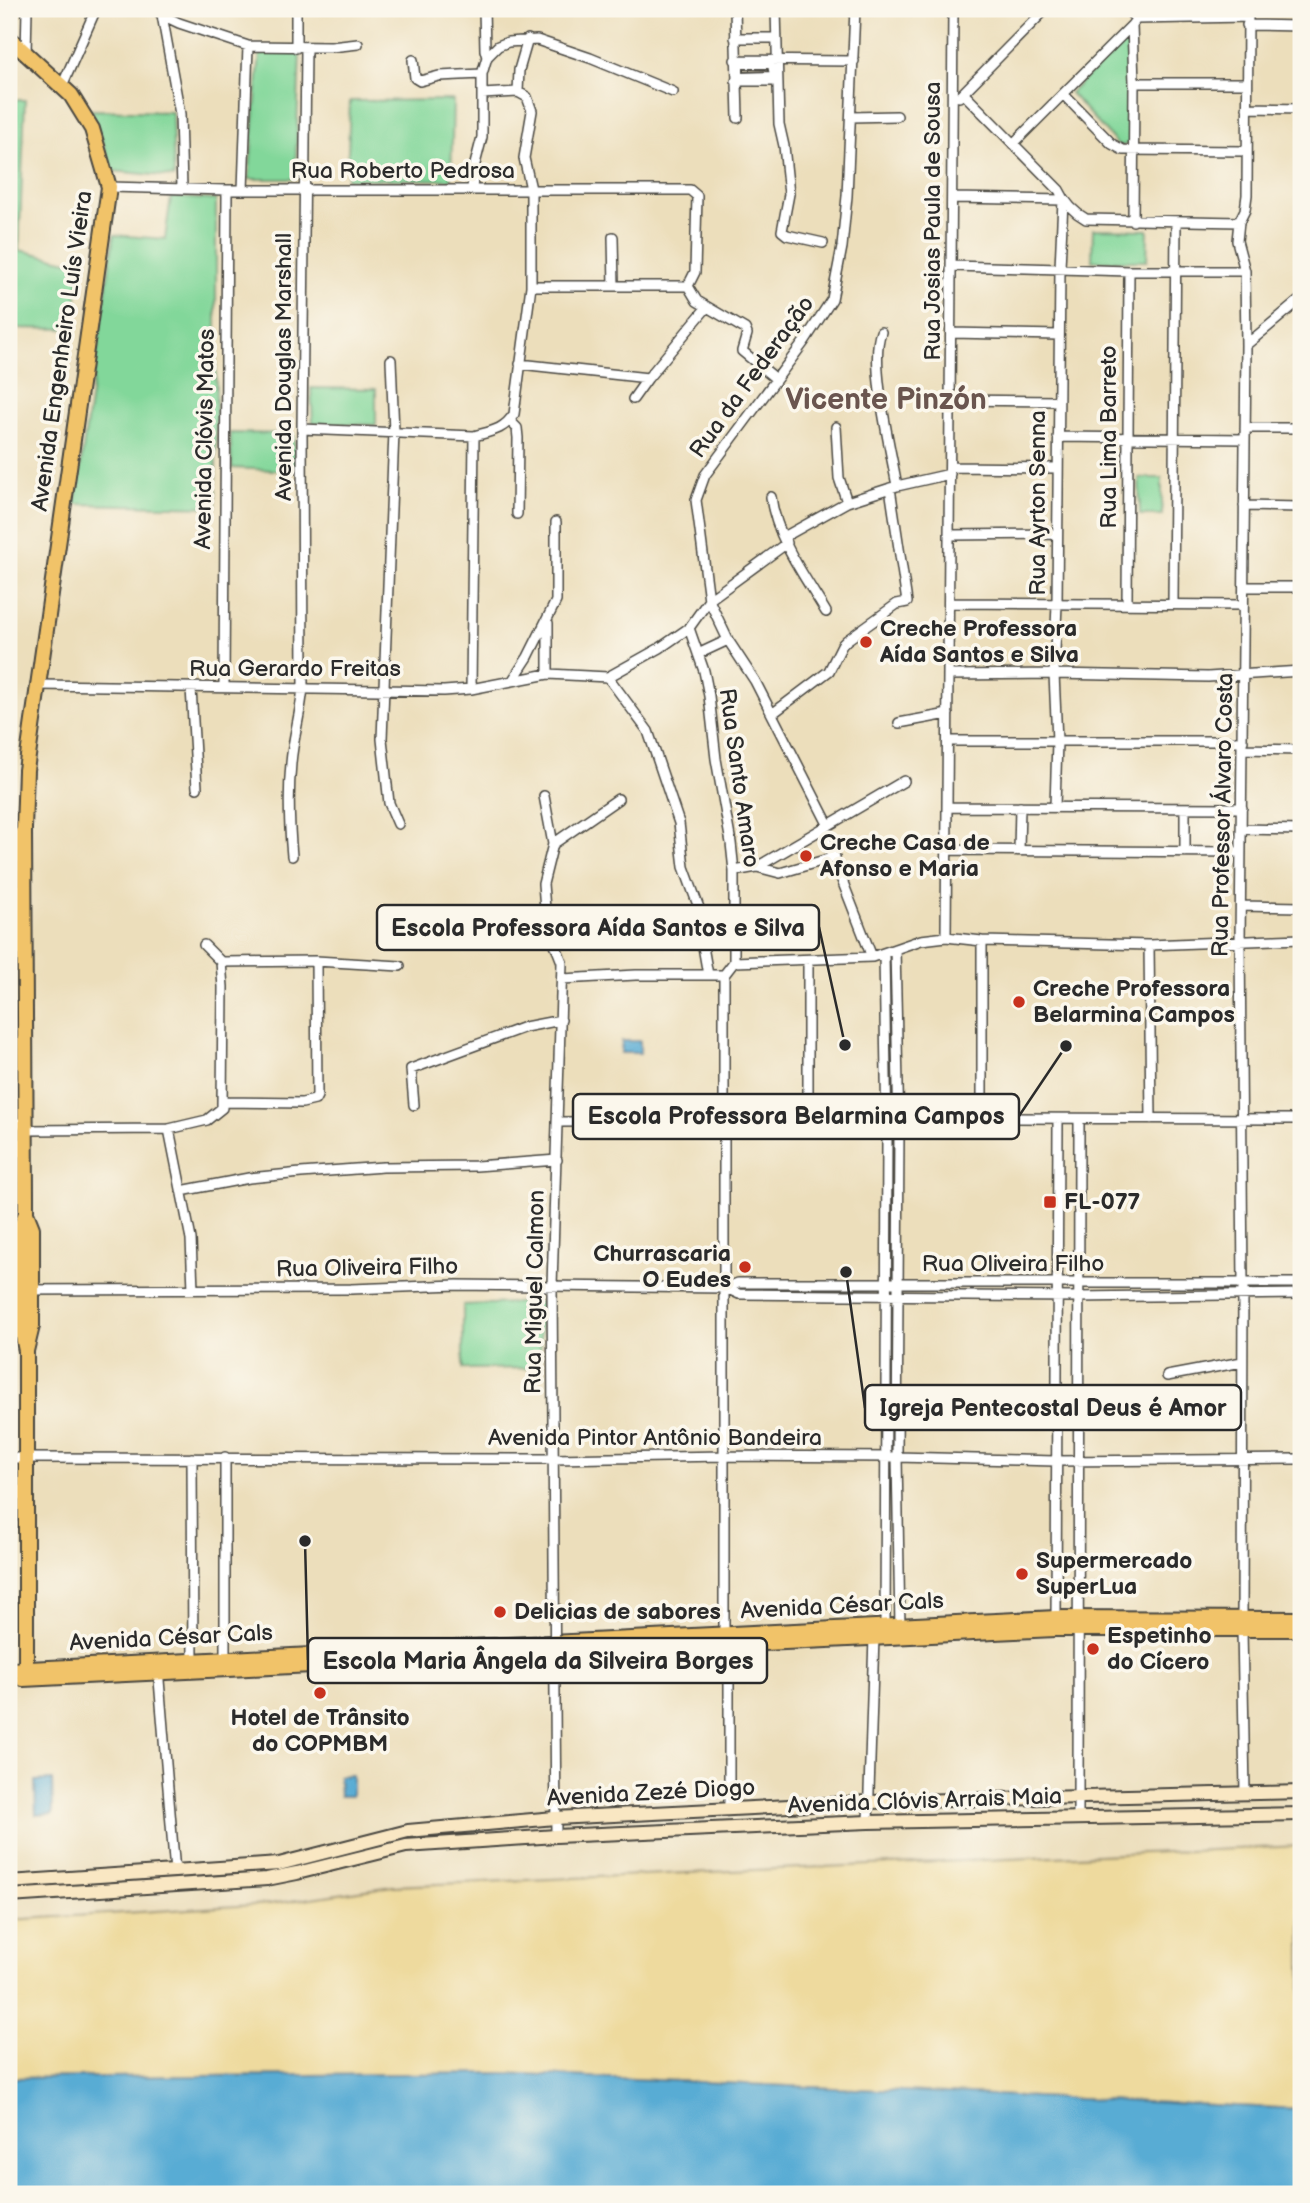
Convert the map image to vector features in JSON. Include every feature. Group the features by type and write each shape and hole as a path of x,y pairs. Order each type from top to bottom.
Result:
{"main road":[{"name":"Avenida Engenheiro Luís Vieira","path":"9,38 71,95 92,129 110,187 26,770 26,1213 32,1228 21,1290 32,1326 26,1351 26,1674"},
{"path":"9,862 24,829"},
{"name":"Avenida César Cals","path":"1242,1624 1301,1619"},
{"name":"Avenida César Cals","path":"9,1679 26,1674 225,1663 1078,1623 1242,1624 1301,1629"},
{"name":"Avenida César Cals","path":"9,1670 26,1674"},
{"name":"Avenida Zezé Diogo","path":"9,1882 278,1864 408,1830 555,1818 869,1802 1301,1792"},
{"name":"Avenida Clóvis Arrais Maia","path":"9,1896 267,1879 406,1846 556,1836 868,1822 1301,1814"}],"street":[{"path":"26,54 27,9"},
{"path":"62,86 96,9"},
{"path":"472,189 482,137 482,74 487,57 484,9"},
{"path":"735,9 738,118"},
{"path":"776,9 776,38 774,63 773,75 740,76 740,65 774,63 854,61"},
{"name":"Rua da Federação","path":"855,9 844,234 834,292 810,333 705,475 698,489 697,517 709,600 728,640 755,681 772,714 825,827 872,957"},
{"name":"Rua Josias Paula de Sousa","path":"946,937 953,9"},
{"path":"953,103 1046,9"},
{"path":"1127,9 1134,22 1133,221"},
{"path":"159,12 179,23 248,46 301,48 358,44"},
{"path":"159,12 180,114 182,189"},
{"name":"Avenida Douglas Marshall","path":"292,856 288,805 291,762 302,710 303,687 304,191 301,48 296,12"},
{"path":"1013,144 1134,22 1247,17 1301,26"},
{"name":"Rua Professor Álvaro Costa","path":"1245,1792 1240,942 1246,345 1245,271 1237,241 1247,195 1247,17"},
{"path":"735,38 776,38"},
{"path":"487,57 498,46 533,40 590,58 673,92"},
{"path":"518,92 519,70 533,40"},
{"path":"243,190 248,46"},
{"path":"413,60 415,78 420,81 439,76 482,74"},
{"path":"735,60 774,63"},
{"path":"774,63 789,194 782,231 787,235 823,243"},
{"path":"736,81 777,81"},
{"path":"1134,83 1247,83"},
{"path":"302,429 474,436 499,429 510,421 515,407 531,286 531,189 524,158 531,111 527,97 518,92 482,94"},
{"path":"962,93 1059,190 1063,200 1086,219 1239,222"},
{"path":"1064,95 1112,144 1123,150 1247,151"},
{"path":"1247,108 1301,109"},
{"path":"851,117 897,116"},
{"name":"Rua Roberto Pedrosa","path":"110,187 304,191 685,190 696,193 695,272 688,286"},
{"name":"Avenida Clóvis Matos","path":"224,687 227,190"},
{"path":"952,198 1063,200"},
{"name":"Rua Ayrton Senna","path":"1055,807 1057,741 1054,674 1063,200"},
{"path":"1173,604 1176,221"},
{"path":"613,237 614,286"},
{"path":"951,266 1245,271"},
{"name":"Rua Lima Barreto","path":"1127,604 1129,271"},
{"path":"531,286 688,286 691,294 706,307 745,329 747,334 742,352 776,379"},
{"path":"1246,345 1301,299"},
{"path":"634,399 706,307"},
{"path":"772,714 828,671 842,645 848,640 897,604 907,602 877,352 881,332"},
{"path":"951,333 1059,335"},
{"path":"391,360 394,432 382,739 391,810 398,824"},
{"path":"520,365 648,378"},
{"path":"951,400 1058,401"},
{"path":"510,421 517,428 518,438 517,514"},
{"path":"836,427 839,478 847,502"},
{"path":"1058,437 1175,438 1301,428"},
{"path":"471,689 474,436"},
{"path":"708,975 701,935 702,916 684,867 679,823 662,770 645,725 608,677 690,628 709,600 786,540 847,502 950,471 1058,468"},
{"path":"771,497 786,540 826,612"},
{"path":"1244,506 1301,507"},
{"path":"513,680 548,619 557,594 555,522"},
{"path":"951,535 1057,534"},
{"path":"1244,587 1301,587"},
{"path":"950,603 1243,605"},
{"path":"548,619 548,674"},
{"name":"Rua Santo Amaro","path":"690,628 709,696 716,759 727,814 734,871 734,962"},
{"path":"698,654 728,640"},
{"path":"948,675 1208,677 1301,671"},
{"name":"Rua Gerardo Freitas","path":"39,685 444,691 471,689 548,674 608,677"},
{"path":"191,688 197,788"},
{"path":"899,723 948,714"},
{"path":"949,741 1243,745 1301,750"},
{"path":"734,871 757,867 904,781"},
{"name":"Rua Miguel Calmon","path":"544,796 553,844 543,890 546,921 562,962 552,1286 556,1836"},
{"path":"553,844 618,799"},
{"path":"948,807 1242,808"},
{"path":"1019,850 1020,807"},
{"path":"1185,808 1185,852"},
{"path":"1242,829 1301,830"},
{"path":"948,850 1241,852"},
{"path":"757,867 780,873 835,857"},
{"path":"1241,906 1301,907"},
{"path":"729,1810 724,975 734,962 872,957 922,940 946,937 982,941 1150,945 1301,939"},
{"path":"982,941 982,1118"},
{"path":"9,1123 26,1126 169,1129 206,1120 222,1108 221,962 204,945"},
{"path":"1150,945 1151,1119"},
{"path":"889,1633 885,1530 892,1457 898,1294 899,1131 895,949"},
{"path":"868,1822 889,1633 897,1530 887,1294 884,954"},
{"path":"808,960 808,1094"},
{"path":"221,962 316,961 400,966"},
{"path":"223,1102 302,1103 314,1100 318,1090 316,961"},
{"path":"562,979 636,975 724,975"},
{"path":"414,1105 411,1069 525,1027 561,1020"},
{"path":"887,1135 899,1131 943,1129 982,1118 1301,1119"},
{"path":"1056,1624 1058,1118"},
{"path":"1078,1818 1079,1119"},
{"path":"559,1122 725,1121"},
{"path":"169,1129 191,1239 193,1289"},
{"path":"887,1157 899,1157"},
{"path":"181,1191 249,1178 301,1173 557,1160"},
{"path":"887,1202 898,1202"},
{"name":"Rua Oliveira Filho","path":"21,1290 552,1286 726,1288 738,1283 887,1282 1078,1283 1243,1289 1301,1294"},
{"path":"811,1283 811,1294"},
{"path":"851,1283 851,1294"},
{"name":"Rua Oliveira Filho","path":"726,1288 739,1294 1078,1297 1243,1289 1301,1283"},
{"path":"1167,1376 1242,1362"},
{"name":"Avenida Pintor Antônio Bandeira","path":"9,1458 553,1459 725,1456 1055,1461 1301,1459"},
{"path":"225,1457 225,1663"},
{"path":"192,1458 193,1666"},
{"path":"885,1530 897,1530"},
{"path":"158,1668 175,1872"}],"green space":[{"path":"1127,37 1130,39 1130,143 1122,146 1117,144 1070,93"},
{"path":"260,52 300,53 295,179 249,179"},
{"path":"9,100 25,100 19,250 81,264 73,329 9,328"},
{"path":"453,100 451,180 347,179 350,101"},
{"path":"91,110 172,112 174,177 113,171"},
{"path":"171,197 216,200 216,507 75,504 114,235 165,239"},
{"path":"1093,229 1148,230 1147,261 1092,261"},
{"path":"311,388 376,389 376,425 313,423"},
{"path":"230,433 294,434 295,471 232,468"},
{"path":"1139,478 1162,478 1162,515 1140,515"},
{"path":"541,1302 540,1368 463,1369 463,1305"}],"sand":[{"path":"1301,1846 1301,2109 501,2073 9,2078 9,1920 270,1904 393,1886"}],"water":[{"path":"622,1041 640,1041 640,1053 621,1053"},
{"path":"352,1775 352,1796 340,1796 339,1776"},
{"path":"52,1780 53,1814 36,1815 35,1781"},
{"path":"501,2073 1301,2109 1301,2194 9,2194 9,2078"}],"place":[{"name":"Creche Professora Aída Santos e Silva","path":"866,642"},
{"name":"Creche Casa de Afonso e Maria","path":"806,856"},
{"name":"Creche Professora Belarmina Campos","path":"1019,1002"},
{"name":"Escola Professora Aída Santos e Silva","path":"845,1045"},
{"name":"Escola Professora Belarmina Campos","path":"1066,1046"},
{"name":"FL-077","path":"1050,1202"},
{"name":"Churrascaria O Eudes","path":"745,1267"},
{"name":"Igreja Pentecostal Deus é Amor","path":"846,1272"},
{"name":"Escola Maria Ângela da Silveira Borges","path":"305,1541"},
{"name":"Supermercado SuperLua","path":"1022,1574"},
{"name":"Delicias de sabores","path":"500,1612"},
{"name":"Espetinho do Cícero","path":"1093,1649"},
{"name":"Hotel de Trânsito do COPMBM","path":"320,1693"}],"district":[{"name":"Vicente Pinzón","path":"886,400"}]}
